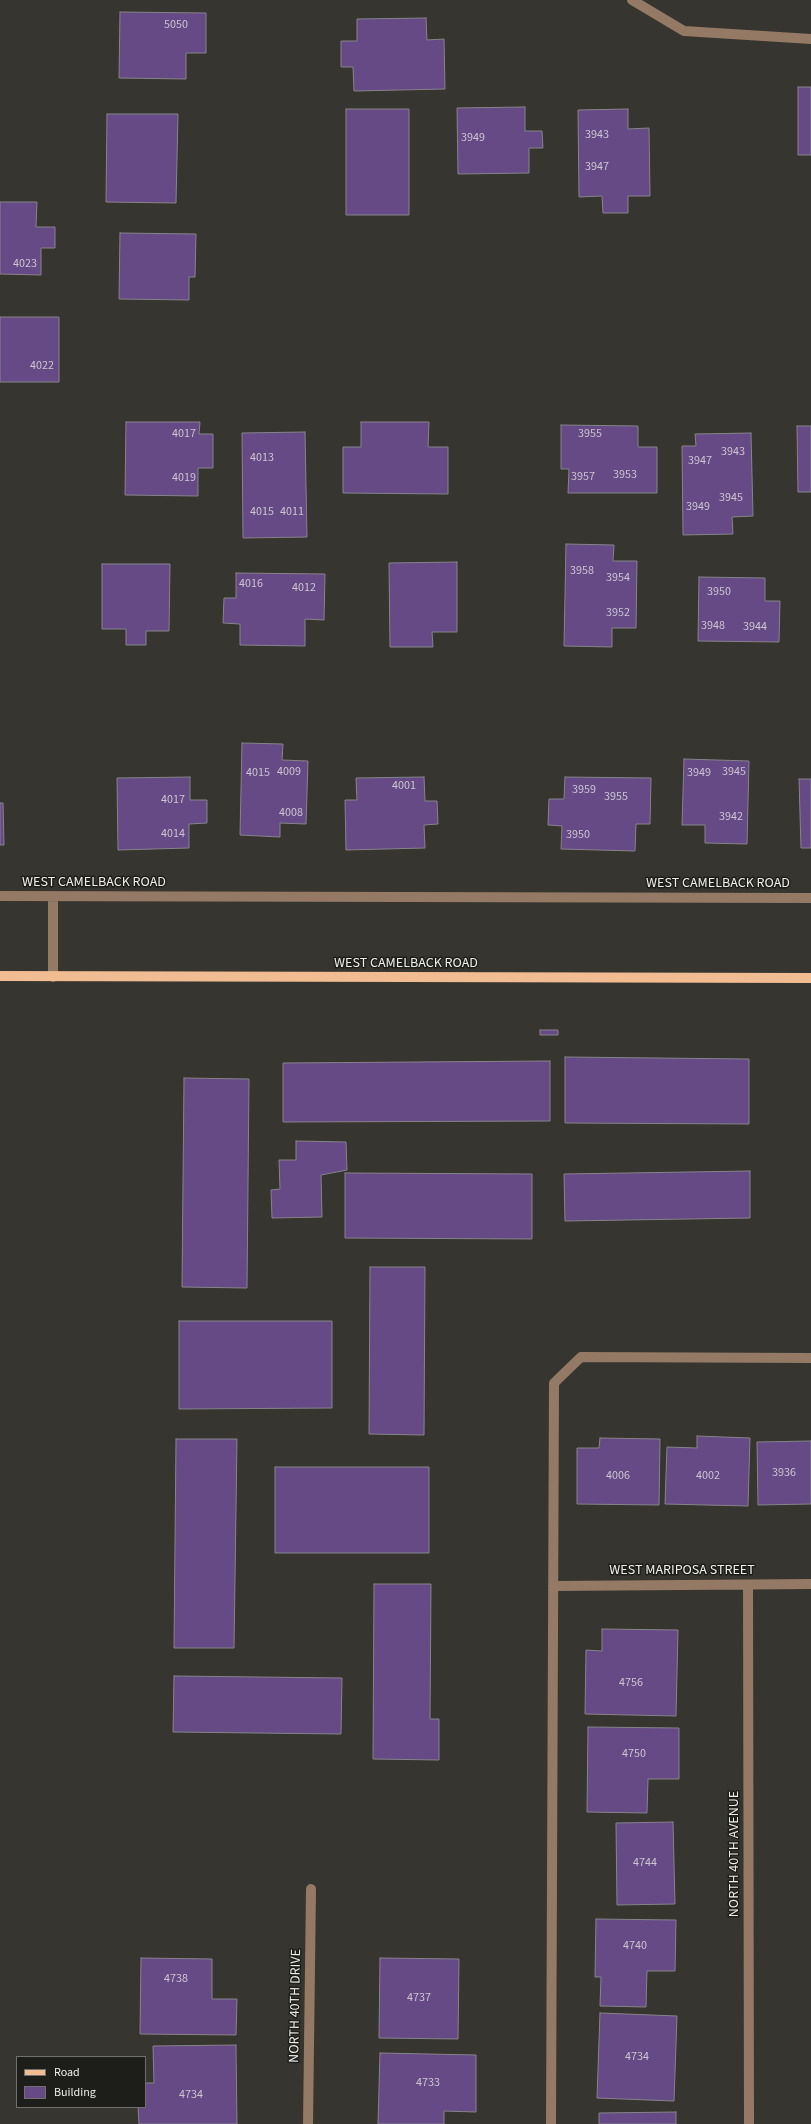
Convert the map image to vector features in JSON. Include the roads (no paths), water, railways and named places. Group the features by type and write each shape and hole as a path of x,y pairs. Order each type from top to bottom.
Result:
{"main road":[{"name":"WEST CAMELBACK ROAD","path":"0,976 811,978"}],"street":[{"path":"632,0 684,30 811,39"},
{"name":"WEST CAMELBACK ROAD","path":"0,896 811,898"},
{"path":"53,896 53,977"},
{"path":"552,2124 554,1383 581,1357 811,1358"},
{"name":"WEST MARIPOSA STREET","path":"553,1586 811,1584"},
{"name":"NORTH 40TH AVENUE","path":"748,1585 749,2124"},
{"name":"NORTH 40TH DRIVE","path":"308,2124 311,1888"}]}
